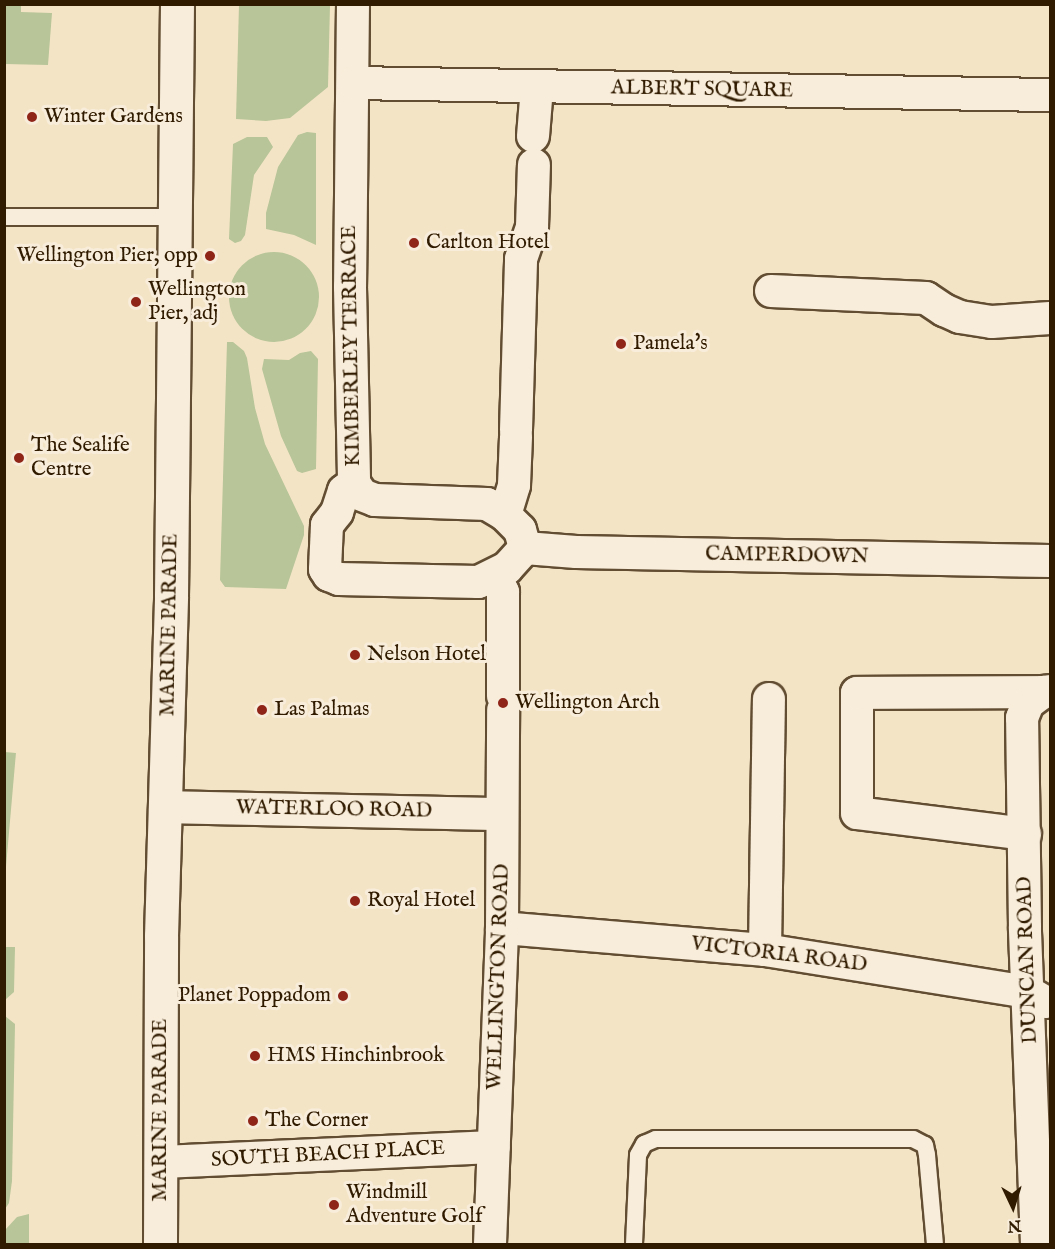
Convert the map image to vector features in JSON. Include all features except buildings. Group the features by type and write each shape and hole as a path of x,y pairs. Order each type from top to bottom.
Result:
{"street":[{"name":"MARINE PARADE","path":"160,1245 161,936 172,504 173,217 177,4"},
{"name":"KIMBERLEY TERRACE","path":"353,4 350,287 354,483 362,495 375,500 487,504 505,515"},
{"name":"ALBERT SQUARE","path":"353,83 1050,95"},
{"path":"354,483 344,491 337,512 327,525 325,569 339,579 478,582 507,568 525,548 520,530 505,515 514,485 521,259 532,227 537,87"},
{"path":"771,291 926,298 944,310 960,316 992,321 1050,318"},
{"name":"CAMPERDOWN","path":"525,548 576,552 1050,561"},
{"name":"WELLINGTON ROAD","path":"489,1245 502,927 503,592 495,574"},
{"path":"1025,834 858,813 857,693 1047,691"},
{"name":"DUNCAN ROAD","path":"1037,1245 1038,930 1025,834 1022,718 1028,704 1047,691"},
{"path":"765,950 769,699"},
{"name":"WATERLOO ROAD","path":"165,807 502,814"},
{"name":"VICTORIA ROAD","path":"502,927 765,950 1039,999"},
{"name":"SOUTH BEACH PLACE","path":"162,1162 494,1147"}],"lane":[{"path":"4,217 173,217"},
{"path":"634,1245 638,1155 644,1144 656,1139 913,1139 925,1145 935,1245"}],"green space":[{"path":"5,4 21,5 21,12 52,13 48,65 5,64"},
{"path":"239,4 330,5 328,87 290,118 266,121 236,119"},
{"path":"307,132 316,133 316,245 294,235 266,229 266,213 278,167 298,135"},
{"path":"247,137 267,137 273,147 254,175 245,235 241,241 235,243 229,239 233,144"},
{"path":"274,252 291,255 306,265 316,280 319,297 316,314 306,329 291,339 274,342 257,339 242,329 232,314 229,297 232,280 242,265 257,255"},
{"path":"227,342 233,342 244,351 247,358 255,408 265,444 304,526 304,535 286,589 225,587 220,580"},
{"path":"311,351 318,359 316,469 302,473 297,471 281,436 262,369 264,359 289,360 300,353"},
{"path":"5,752 16,753 4,890 4,763"},
{"path":"5,947 15,947 14,992 5,1000"},
{"path":"5,1016 15,1024 12,1181 9,1203 5,1209"},
{"path":"29,1214 29,1244 5,1244 5,1230 17,1217"}],"place":[{"name":"Winter Gardens","path":"32,117"},
{"name":"Carlton Hotel","path":"414,243"},
{"name":"Wellington Pier, opp","path":"210,256"},
{"name":"Wellington Pier, adj","path":"136,302"},
{"name":"Pamela's","path":"621,344"},
{"name":"The Sealife Centre","path":"19,458"},
{"name":"Nelson Hotel","path":"355,655"},
{"name":"Wellington Arch","path":"503,703"},
{"name":"Las Palmas","path":"262,710"},
{"name":"Royal Hotel","path":"355,901"},
{"name":"Planet Poppadom","path":"343,996"},
{"name":"HMS Hinchinbrook","path":"255,1056"},
{"name":"The Corner","path":"253,1121"},
{"name":"Windmill Adventure Golf","path":"334,1205"}]}
